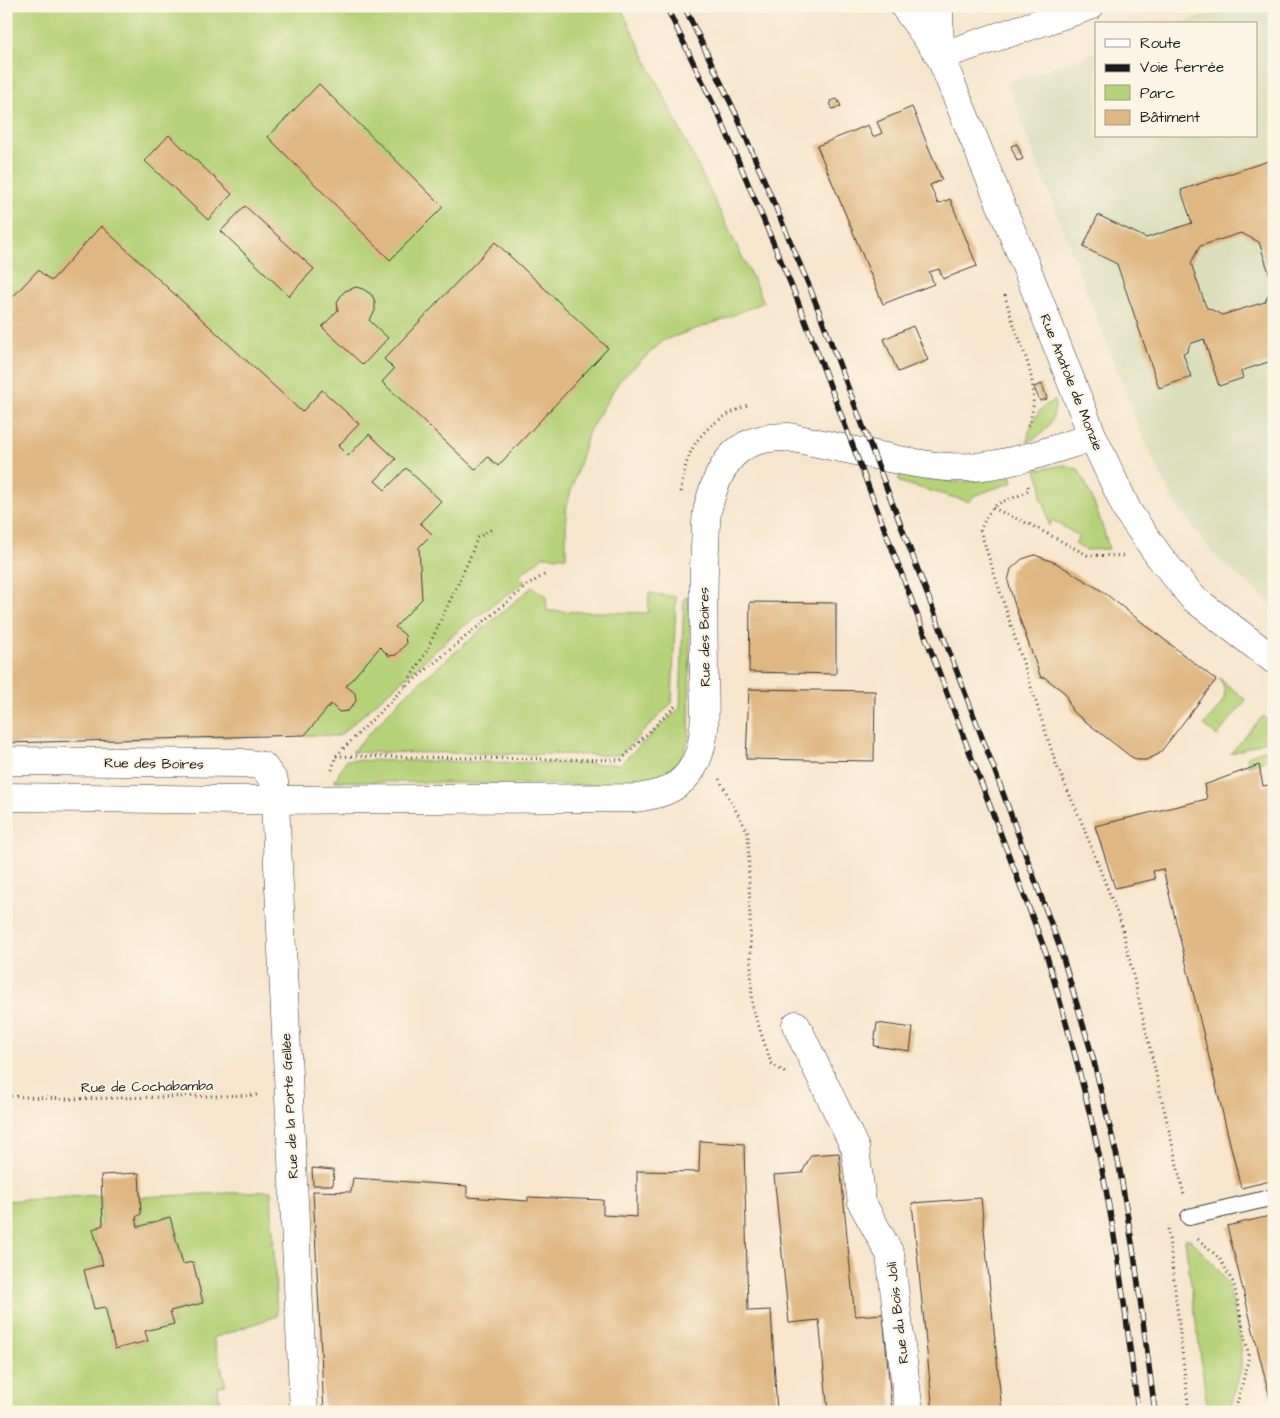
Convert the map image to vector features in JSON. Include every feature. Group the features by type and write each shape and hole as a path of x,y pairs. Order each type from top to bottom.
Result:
{"street":[{"name":"Rue Anatole de Monzie","path":"904,6 940,56 1027,268 1093,437 1128,512 1159,556 1193,598 1274,660"},
{"name":"Rue Anatole de Monzie","path":"939,6 940,56"},
{"path":"940,56 1090,6"},
{"name":"Rue des Boires","path":"6,798 322,800 636,798 658,795 676,786 689,772 699,754 705,718 703,578 708,508 716,483 736,452 754,441 773,437 788,437 924,465 975,467 1020,459 1093,437"},
{"name":"Rue des Boires","path":"6,761 243,764 262,766 274,781 275,800"},
{"name":"Rue de la Porte Gellée","path":"275,800 304,1412"},
{"name":"Rue du Bois Joli","path":"796,1025 855,1148 862,1203 890,1254 909,1412"}],"lane":[{"path":"1189,1217 1274,1197"}],"path":[{"path":"1001,287 1008,311 1026,355 1033,386 1033,402 1027,430"},
{"path":"1159,556 1087,555 1033,526 993,508 980,530 1056,764 1079,816 1120,923 1189,1217 1196,1238 1220,1259 1234,1284 1248,1356 1235,1412"},
{"path":"403,689 430,644 469,560 477,538 492,529"},
{"path":"322,800 336,756 403,689 529,584 546,574"},
{"path":"336,756 621,760 676,706 677,696"},
{"path":"699,754 710,761 748,833 752,1006 771,1063 793,1079"},
{"name":"Rue de Cochabamba","path":"6,1096 68,1099 288,1094"},
{"path":"1189,1217 1167,1222 1189,1412"}],"shaded area":[{"path":"1231,6 1274,6 1274,606 1213,554 1173,500 1141,433 1007,83 1095,52 1095,138 1258,138 1258,22 1186,22"}],"green space":[{"path":"6,6 620,6 764,302 722,320 664,340 619,381 589,431 566,508 566,557 543,556 519,576 525,582 461,628 339,736 305,735 6,743"},
{"path":"1055,400 1054,414 1048,426 1040,435 1027,442 1035,417 1043,407"},
{"path":"1065,465 1078,469 1083,478 1096,508 1109,549 1086,550 1075,544 1079,536 1052,520 1049,526 1045,505 1040,498 1042,487 1036,470"},
{"path":"899,474 954,482 1011,475 1013,482 973,496 970,502 899,482"},
{"path":"532,587 546,596 547,611 648,613 649,593 676,597 672,703 620,755 352,752 406,694"},
{"path":"684,598 690,598 689,738 681,759 668,775 640,786 335,781 346,760 620,764 680,708"},
{"path":"1219,678 1246,700 1217,736 1204,725 1218,709 1224,697 1225,691"},
{"path":"1263,716 1274,724 1274,738 1230,754"},
{"path":"1274,746 1274,757 1248,766 1247,756"},
{"path":"271,1191 277,1316 213,1338 226,1385 217,1387 223,1412 6,1412 6,1201 102,1195 103,1225 93,1229 103,1265 85,1270 94,1309 105,1307 115,1349 147,1341 145,1331 174,1324 170,1311 203,1303 193,1263 183,1264 170,1218 138,1227 136,1217 141,1214 140,1197"},
{"path":"1185,1239 1190,1239 1218,1269 1228,1285 1233,1304 1241,1344 1241,1369 1229,1412 1208,1412"}],"building":[{"path":"319,84 443,207 390,260 268,137"},
{"path":"837,99 841,106 832,109 830,101"},
{"path":"912,107 942,180 930,185 938,204 950,199 977,266 943,279 939,269 929,272 934,284 883,304 817,146 868,125 873,137 882,133 877,122"},
{"path":"169,135 232,194 208,220 145,161"},
{"path":"1017,144 1023,159 1017,161 1011,146"},
{"path":"1274,159 1274,360 1241,371 1243,378 1219,386 1204,339 1190,344 1187,352 1183,353 1191,377 1159,388 1117,264 1083,247 1098,215 1146,238 1192,223 1181,190","holes":["1241,233 1259,242 1273,285 1265,302 1222,315 1206,307 1191,263 1200,246"]},
{"path":"245,206 314,269 289,296 221,231"},
{"path":"101,226 302,412 322,390 359,424 338,446 348,456 369,434 396,459 375,481 385,490 406,468 441,501 420,523 432,534 419,547 422,599 395,627 405,635 406,644 396,655 389,656 380,647 346,686 355,693 356,701 348,711 339,712 331,704 305,735 6,743 6,304 38,270 51,281"},
{"path":"495,242 608,348 498,466 488,457 476,470 382,382 394,369 384,359"},
{"path":"356,287 372,295 375,302 375,311 369,320 388,338 363,365 322,327 338,310 337,302 342,294"},
{"path":"913,326 928,360 898,372 884,339"},
{"path":"1042,384 1047,399 1040,401 1034,387"},
{"path":"1035,555 1056,563 1102,591 1216,680 1159,754 1146,760 1137,760 1130,756 1072,711 1065,693 1044,677 1041,678 1008,581 1011,569 1022,559"},
{"path":"750,602 836,603 836,674 749,672"},
{"path":"749,689 875,691 874,761 746,759"},
{"path":"1259,765 1263,786 1274,784 1274,1180 1241,1188 1163,869 1153,871 1155,879 1115,888 1095,826 1207,799 1204,785"},
{"path":"877,1023 913,1028 910,1051 874,1046"},
{"path":"700,1141 744,1144 748,1311 771,1310 777,1412 324,1412 313,1191 351,1192 353,1178 467,1186 467,1197 528,1201 528,1197 603,1200 603,1215 637,1217 637,1171 699,1172"},
{"path":"839,1153 854,1309 856,1316 883,1314 892,1412 828,1412 819,1320 789,1323 774,1175 802,1173 811,1155"},
{"path":"312,1168 334,1170 333,1185 313,1185"},
{"path":"139,1173 141,1214 136,1217 138,1227 170,1217 183,1264 193,1262 203,1303 170,1311 174,1324 145,1331 148,1341 115,1349 105,1307 94,1309 84,1270 103,1265 93,1229 103,1225 101,1175"},
{"path":"981,1198 1002,1412 933,1412 912,1203"},
{"path":"1274,1215 1274,1410 1273,1410 1227,1226"}],"railway":[{"path":"666,6 721,120 795,294 1046,953 1069,1033 1102,1169 1118,1260 1138,1412"},
{"path":"684,6 736,114 810,288 993,766 1060,948 1093,1058 1119,1165 1135,1261 1155,1412"}]}
